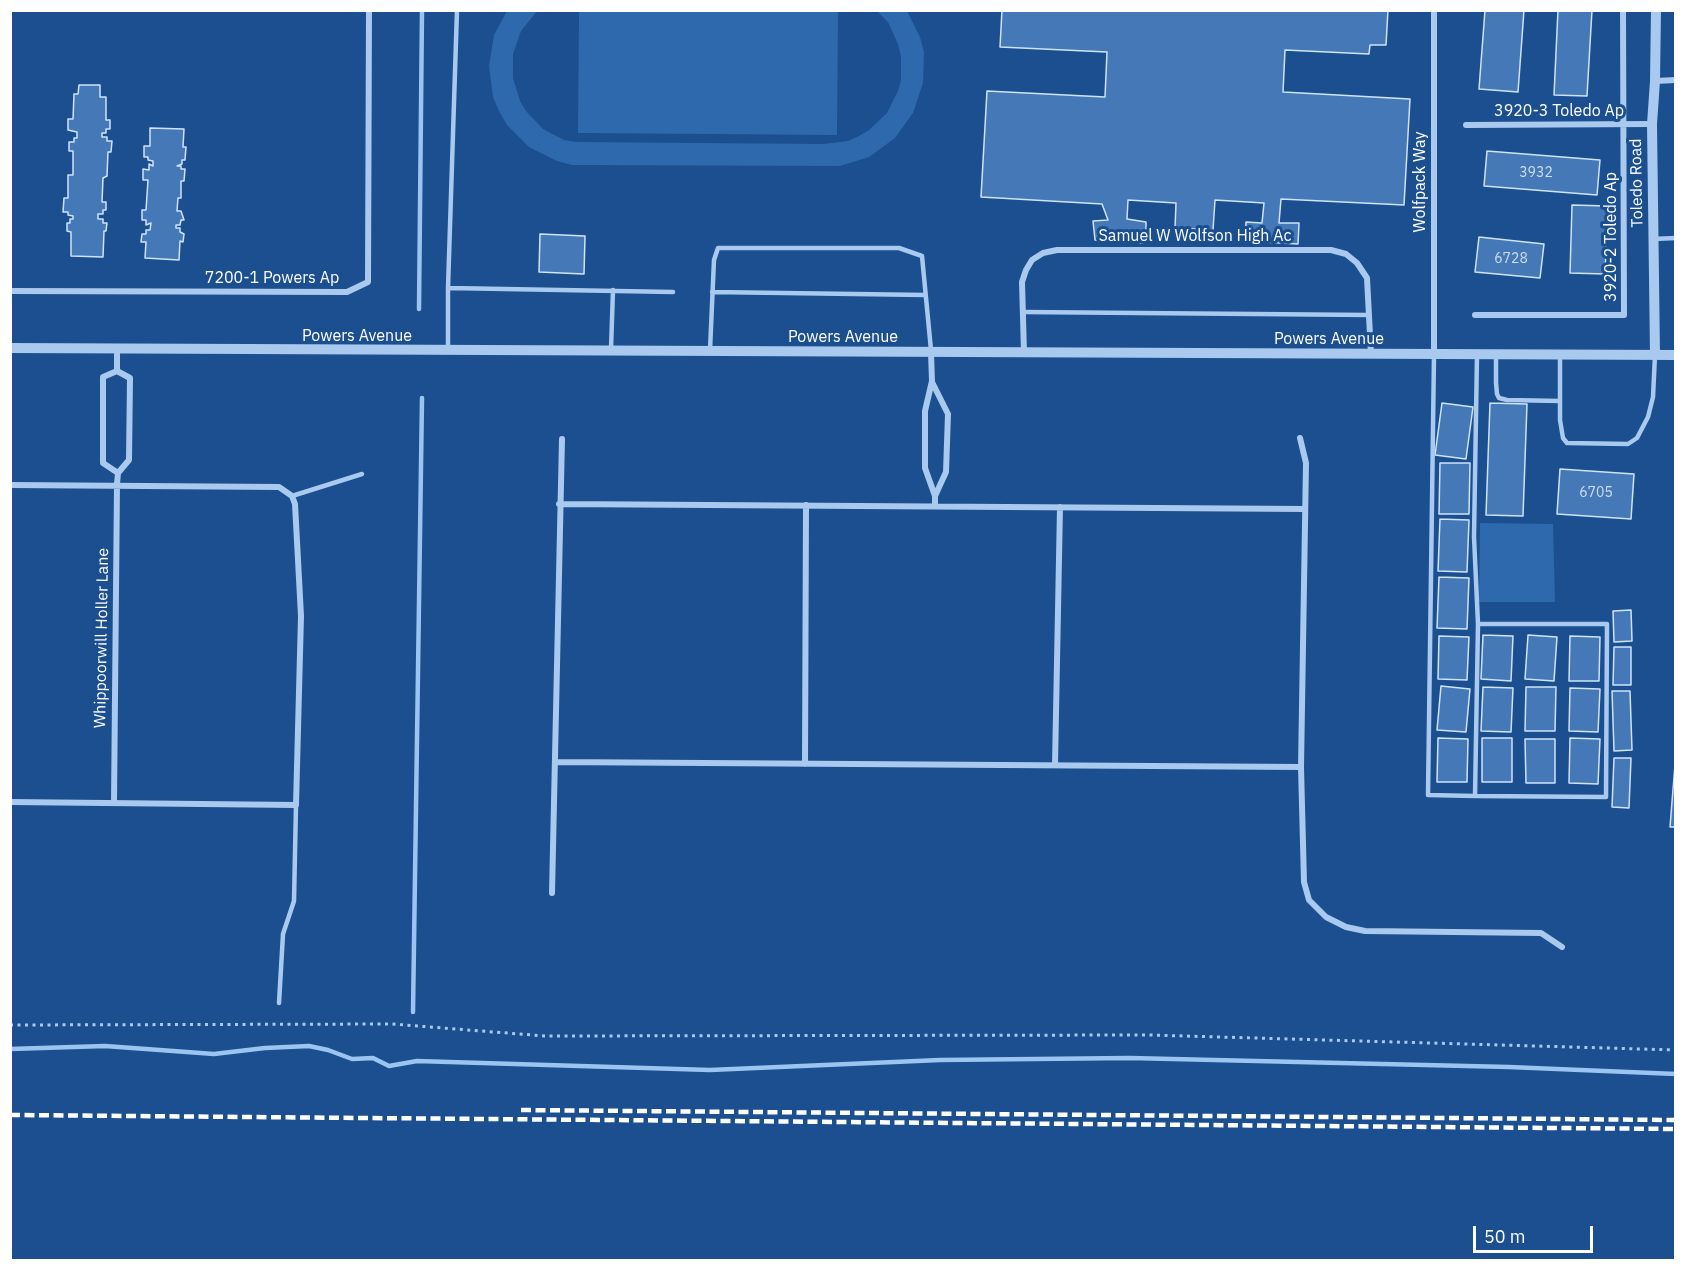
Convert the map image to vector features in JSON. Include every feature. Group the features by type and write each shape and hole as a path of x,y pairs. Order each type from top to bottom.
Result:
{"street":[{"name":"7200-1 Powers Ap","path":"10,291 347,292 368,282 369,10"},
{"name":"Wolfpack Way","path":"1434,10 1434,355"},
{"name":"3920-2 Toledo Ap","path":"1475,315 1624,315 1623,10"},
{"name":"Toledo Road","path":"1655,355 1652,124 1656,10"},
{"path":"1655,81 1676,80"},
{"name":"3920-3 Toledo Ap","path":"1466,125 1652,124"},
{"name":"Samuel W Wolfson High Ac","path":"1024,353 1022,282 1032,260 1043,253 1057,250 1331,250 1346,254 1357,263 1367,278 1371,354"},
{"name":"Powers Avenue","path":"10,348 1676,355"},
{"name":"Whippoorwill Holler Lane","path":"114,803 117,484 118,473 129,460 129,378 117,370 117,349"},
{"path":"931,353 932,381 925,411 925,468 935,496 935,506"},
{"path":"117,370 103,377 103,463 118,473"},
{"path":"932,381 948,414 946,472 935,496"},
{"path":"1300,438 1306,463 1301,767 1304,882 1309,900 1326,917 1346,927 1365,931 1541,933 1562,947"},
{"path":"552,893 562,439"},
{"path":"10,485 279,487 292,496 295,504 301,616 296,805 10,802"},
{"path":"559,504 1305,509"},
{"path":"805,764 806,505"},
{"path":"1055,765 1060,507"},
{"path":"555,762 1301,767"}],"lane":[{"path":"448,351 457,10"},
{"path":"1653,239 1676,238"},
{"path":"710,352 714,260 718,248 899,248 922,256 931,353"},
{"path":"448,288 673,292"},
{"path":"611,352 613,290"},
{"path":"712,292 926,295"},
{"path":"1023,312 1369,315"},
{"path":"1434,355 1428,795 1606,798 1607,624 1478,624"},
{"path":"1475,796 1478,624 1474,537 1477,355"},
{"path":"1496,355 1496,383 1499,398 1560,401"},
{"path":"1560,355 1563,438 1567,443 1628,444 1637,438 1648,417 1653,397 1655,355"},
{"path":"292,496 362,474"},
{"path":"279,1004 283,934 294,901 296,805"}],"path":[{"path":"10,1025 392,1024 556,1036 1149,1035 1676,1050"}],"shaded area":[{"path":"507,11 537,11 521,31 513,54 513,78 520,101 526,111 543,129 564,140 576,142 824,144 848,141 869,130 887,113 901,80 901,56 898,44 888,22 877,11 907,11 920,37 924,52 923,83 913,113 895,138 869,157 840,166 572,165 557,161 529,147 507,125 493,97 489,66 494,35"},
{"path":"579,11 838,11 837,135 578,133"},
{"path":"1480,523 1553,524 1555,602 1479,602"}],"building":[{"path":"1002,10 1388,10 1386,45 1370,45 1369,54 1285,50 1283,92 1410,99 1404,205 1281,199 1279,223 1299,223 1298,244 1245,241 1246,222 1262,223 1264,203 1215,200 1213,230 1175,228 1176,203 1128,200 1127,219 1146,222 1146,235 1143,243 1095,240 1093,221 1108,220 1102,204 981,197 987,91 1105,97 1107,52 1000,47"},
{"path":"1485,10 1524,10 1518,92 1479,89"},
{"path":"1558,10 1592,10 1587,96 1554,95"},
{"path":"79,85 100,85 100,97 106,97 106,120 110,120 110,129 102,133 102,137 107,137 107,141 112,141 111,152 108,152 107,176 103,178 102,202 106,202 106,210 103,210 103,214 98,214 98,219 103,219 103,223 107,223 106,231 104,231 103,257 71,256 71,232 67,231 67,223 70,223 73,216 68,215 68,212 63,212 64,198 68,198 68,175 73,175 73,151 69,151 69,142 74,142 74,138 77,138 77,132 68,130 68,119 73,119 74,94 78,94"},
{"path":"150,128 184,129 185,160 177,166 185,169 177,211 181,211 184,220 181,220 180,225 176,225 176,228 180,228 180,232 184,234 183,242 180,241 179,260 145,258 146,242 141,242 142,234 150,230 151,223 146,225 146,220 142,220 142,210 146,210 148,180 143,180 143,169 149,170 149,164 153,166 153,161 144,157 144,146 150,146"},
{"path":"1487,151 1600,160 1597,195 1484,186"},
{"path":"1572,205 1608,206 1605,274 1570,273"},
{"path":"540,234 585,236 584,274 539,272"},
{"path":"1479,237 1544,244 1540,278 1475,272"},
{"path":"1442,403 1473,407 1466,459 1435,455"},
{"path":"1490,403 1527,404 1523,516 1486,515"},
{"path":"1440,463 1470,463 1469,514 1439,514"},
{"path":"1560,469 1634,474 1631,519 1557,514"},
{"path":"1440,519 1469,520 1467,572 1438,571"},
{"path":"1439,577 1469,578 1467,629 1437,628"},
{"path":"1631,610 1632,641 1614,642 1613,611"},
{"path":"1483,635 1513,636 1511,681 1481,679"},
{"path":"1528,635 1557,637 1554,681 1525,679"},
{"path":"1439,636 1469,637 1467,680 1438,679"},
{"path":"1570,636 1600,637 1599,681 1569,681"},
{"path":"1614,647 1631,647 1631,685 1613,685"},
{"path":"1441,686 1470,689 1466,732 1437,730"},
{"path":"1483,687 1513,688 1511,732 1481,731"},
{"path":"1526,687 1556,687 1555,731 1525,731"},
{"path":"1570,688 1600,689 1598,732 1569,731"},
{"path":"1612,691 1630,691 1632,750 1614,751"},
{"path":"1438,738 1468,739 1467,782 1437,782"},
{"path":"1482,738 1512,738 1512,782 1482,782"},
{"path":"1570,738 1600,739 1598,784 1569,783"},
{"path":"1525,739 1555,739 1555,783 1526,783"},
{"path":"1676,752 1676,827 1670,827"},
{"path":"1614,758 1631,758 1629,808 1612,807"}],"waterway":[{"path":"419,309 422,10"},
{"path":"413,1012 422,398"},
{"path":"10,1049 105,1046 214,1054 309,1046 352,1059 373,1058 389,1066 417,1061 710,1070 940,1060 1130,1058 1509,1067 1676,1074"}],"railway":[{"path":"521,1110 1676,1120"},
{"path":"10,1115 1676,1129"}]}
